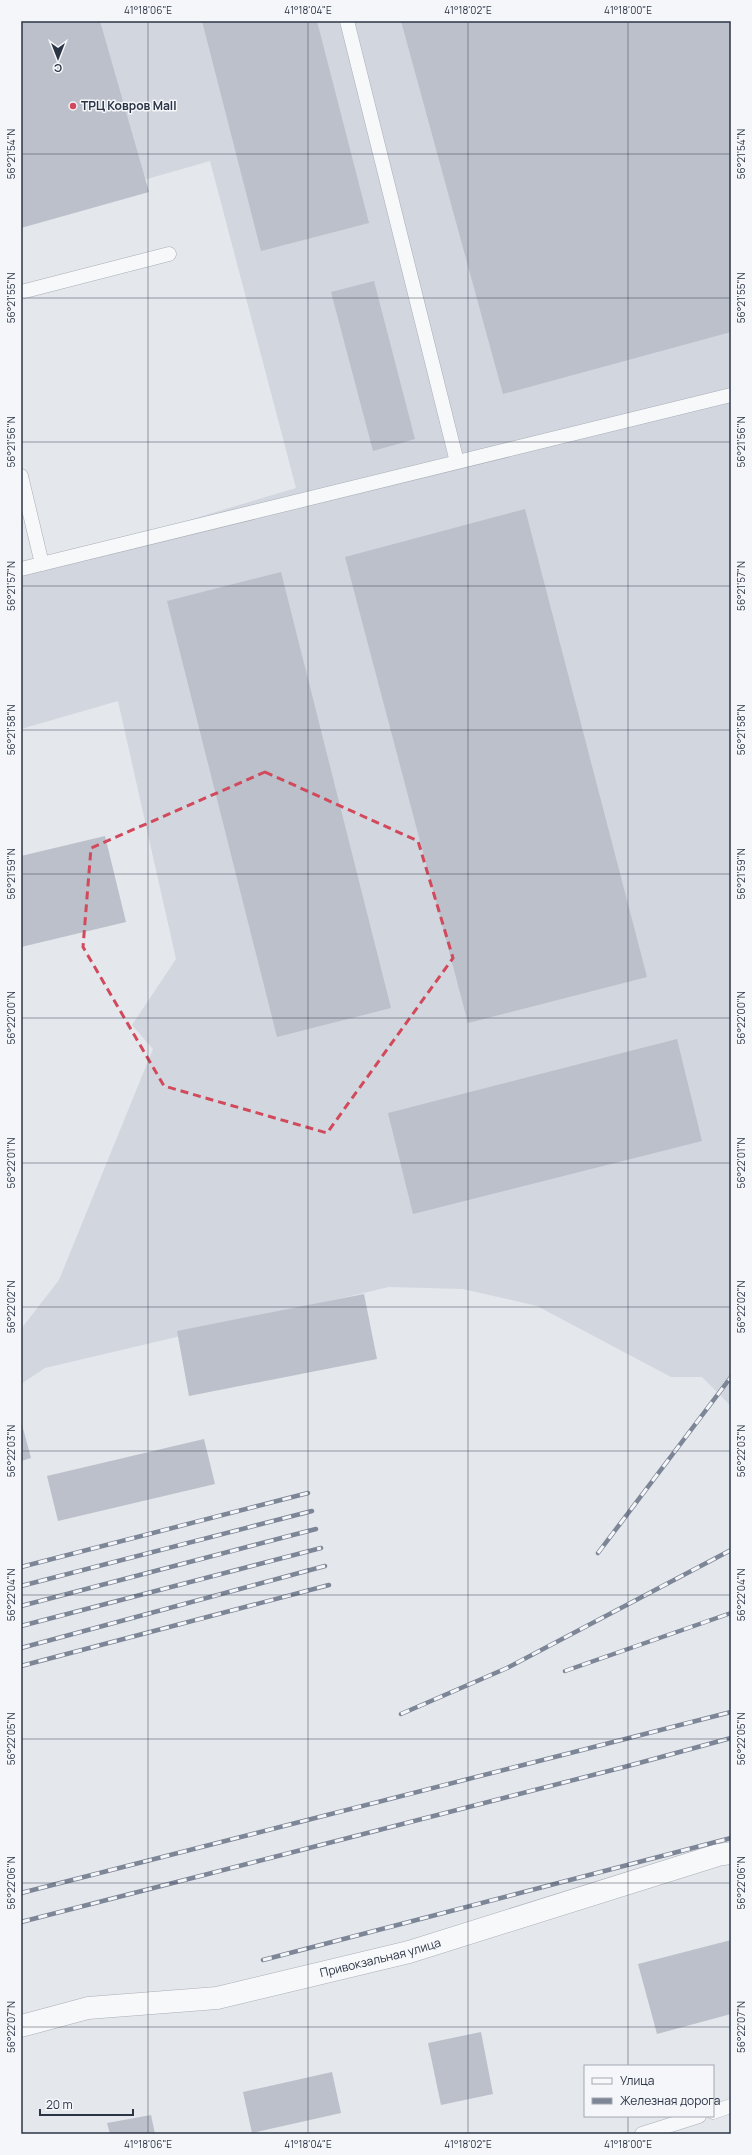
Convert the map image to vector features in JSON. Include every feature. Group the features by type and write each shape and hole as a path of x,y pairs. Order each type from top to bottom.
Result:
{"street":[{"name":"Привокзальная улица","path":"21,2026 88,2008 217,1998 409,1952 710,1858 731,1853"}],"lane":[{"path":"347,21 457,462"},
{"path":"21,292 169,254"},
{"path":"21,569 731,395"},
{"path":"21,476 42,564"},
{"path":"714,2112 731,2106"},
{"path":"642,2134 696,2117"}],"highlighted area":[{"path":"265,772 418,841 453,958 327,1133 164,1086 83,947 91,848"}],"shaded area":[{"path":"21,21 731,21 731,1406 702,1377 671,1377 537,1306 463,1289 389,1287 45,1368 21,1384 21,1329 59,1280 153,1049 132,1025 176,959 118,701 21,729 21,567 42,564 296,488 210,161 21,215"}],"building":[{"name":"ТРЦ Ковров Mall","path":"21,21 100,21 149,192 21,228"},
{"path":"202,21 317,21 369,223 261,251"},
{"path":"401,21 731,21 731,332 503,394"},
{"path":"374,281 415,439 373,451 331,292"},
{"path":"525,509 647,977 468,1023 345,557"},
{"path":"281,572 391,1008 277,1037 167,601"},
{"path":"105,836 126,922 21,947 21,856"},
{"path":"677,1039 702,1141 413,1214 388,1113"},
{"path":"364,1294 377,1359 189,1396 177,1331"},
{"path":"21,1421 31,1458 21,1461"},
{"path":"204,1439 215,1484 58,1521 47,1476"},
{"path":"731,1940 731,2014 657,2034 638,1964"},
{"path":"481,2032 493,2094 441,2105 428,2043"},
{"path":"332,2072 341,2113 252,2133 243,2092"},
{"path":"151,2115 155,2134 110,2134 107,2123"}],"railway":[{"path":"598,1553 731,1377"},
{"path":"21,1567 308,1493"},
{"path":"21,1586 312,1511"},
{"path":"21,1606 316,1529"},
{"path":"21,1626 321,1548"},
{"path":"401,1714 507,1668 731,1550"},
{"path":"21,1648 325,1566"},
{"path":"21,1666 329,1585"},
{"path":"565,1671 731,1613"},
{"path":"21,1893 731,1712"},
{"path":"21,1922 628,1766 731,1738"},
{"path":"263,1960 731,1838"}],"place":[{"name":"ТРЦ Ковров Mall","path":"73,106"}]}
